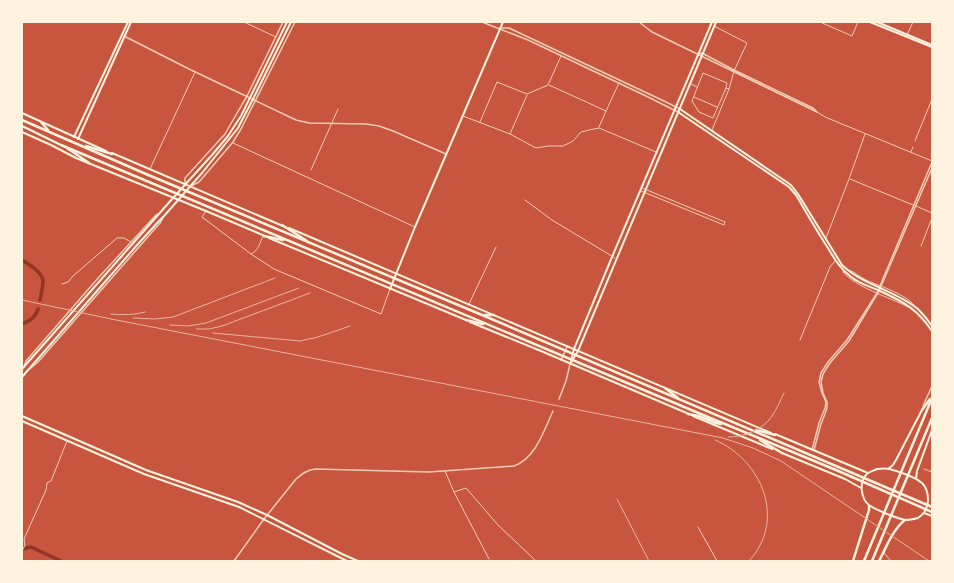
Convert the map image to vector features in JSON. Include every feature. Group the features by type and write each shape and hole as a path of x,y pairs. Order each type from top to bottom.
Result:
{"highway":[{"path":"22,120 230,210 482,315 932,507"},
{"path":"41,122 50,132"},
{"path":"22,127 61,145 836,470 932,512"},
{"path":"77,144 112,154"},
{"path":"61,145 89,163"},
{"path":"282,225 314,245"},
{"path":"264,236 289,241"},
{"path":"482,315 494,315"},
{"path":"466,320 490,325"},
{"path":"665,388 682,400"},
{"path":"922,410 932,397"},
{"path":"864,561 932,397"},
{"path":"688,414 699,416 716,423 725,424"},
{"path":"872,561 932,418"},
{"path":"750,429 775,435"},
{"path":"757,437 782,453"},
{"path":"853,561 869,506"},
{"path":"879,561 896,530 905,520"}],"main road":[{"path":"78,139 130,22"},
{"path":"22,369 228,136 252,99 287,22"},
{"path":"22,377 190,187 238,128 291,22"},
{"path":"390,289 503,22"},
{"path":"570,364 574,350 612,257 712,22"},
{"path":"570,364 578,351 716,22"},
{"path":"870,22 932,46"},
{"path":"877,22 932,46"},
{"path":"74,137 124,36"},
{"path":"680,109 791,185 838,259 847,269 860,279 907,304 923,319 932,331"},
{"path":"678,112 788,187 796,195 843,270 859,283 879,289 915,307 932,326"},
{"path":"22,113 112,154 868,473"},
{"path":"22,132 76,158 562,360 845,479 861,488"},
{"path":"888,469 896,460 922,410"},
{"path":"22,416 146,470 238,502 358,561"},
{"path":"22,421 156,478 239,507 347,561"},
{"path":"916,479 917,471 932,430"},
{"path":"877,469 888,469 916,479 922,483 927,490 927,508 924,513 917,518 905,520 869,506 866,502 861,488 864,477 868,473 877,469"},
{"path":"928,499 932,500"},
{"path":"924,513 932,516"}],"street":[{"path":"244,22 276,38"},
{"path":"185,185 186,178 229,127 283,22"},
{"path":"190,187 199,182 233,142 256,101 295,22"},
{"path":"482,22 528,40 678,112"},
{"path":"639,22 652,32 698,54 702,54 825,117 932,162 915,206"},
{"path":"820,22 852,36 858,22"},
{"path":"907,35 913,22"},
{"path":"711,130 729,89 734,71 747,43 714,26"},
{"path":"500,29 509,28 680,109"},
{"path":"124,36 290,118 309,123 366,124 379,126 446,154"},
{"path":"510,134 527,94 548,85 561,56"},
{"path":"150,170 195,72"},
{"path":"703,73 727,83 726,88 713,118 699,112 692,101 703,73"},
{"path":"480,123 497,82 527,94"},
{"path":"599,128 619,83"},
{"path":"690,84 698,87"},
{"path":"548,85 606,111"},
{"path":"693,97 718,108"},
{"path":"915,141 932,99"},
{"path":"311,170 338,109"},
{"path":"462,116 510,134 536,148 563,146 573,141 581,132 599,128 656,152"},
{"path":"825,238 866,133"},
{"path":"233,142 415,227"},
{"path":"911,152 913,147"},
{"path":"813,450 827,408 827,402 823,393 821,382 823,374 848,341 879,289 932,168"},
{"path":"849,179 932,213"},
{"path":"641,189 645,191 724,225 725,222 645,191"},
{"path":"525,200 552,220 616,259"},
{"path":"206,211 202,217 251,254 274,269 381,314 390,289"},
{"path":"22,369 26,362 131,242 156,215 160,213"},
{"path":"921,246 932,218"},
{"path":"251,254 257,249 264,236"},
{"path":"62,284 68,282 117,238 124,238 131,242"},
{"path":"469,304 496,247"},
{"path":"800,340 830,267 836,261"},
{"path":"562,360 567,347"},
{"path":"559,398 566,381 570,364"},
{"path":"922,410 932,386"},
{"path":"234,561 267,515 296,480 308,470 414,472 517,465 526,459 534,450 553,411"},
{"path":"22,551 25,545 24,539 46,490 47,483 51,480 67,441"},
{"path":"924,469 932,472"},
{"path":"445,471 454,492 489,560"},
{"path":"454,492 466,488 498,526 536,561"},
{"path":"698,527 717,561"},
{"path":"884,553 891,561"}],"waterway":[{"path":"22,260 35,269 42,277 43,283 40,300"},
{"path":"22,324 36,315 38,309"},
{"path":"22,549 31,547 61,561"}],"railway":[{"path":"133,318 155,319 173,317 275,278"},
{"path":"170,325 188,326 206,323 299,288"},
{"path":"196,329 209,329 222,326 310,293"},
{"path":"22,300 111,319 723,438 753,448 781,461 929,561"},
{"path":"111,314 137,314 145,312"},
{"path":"213,333 300,341 318,337 350,326"},
{"path":"728,437 747,434 764,425 774,413 784,393"},
{"path":"715,440 732,449 745,462 756,476 764,493 767,510 766,528 760,545 749,561"},
{"path":"617,499 649,561"}]}
